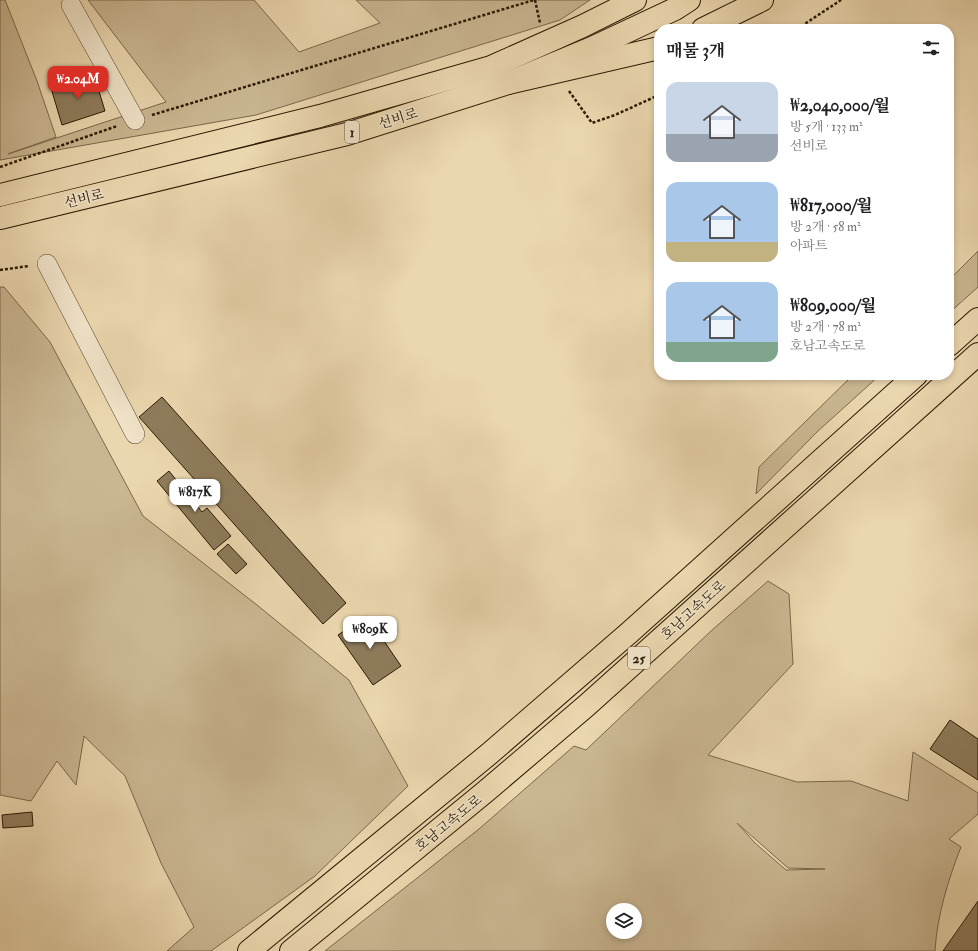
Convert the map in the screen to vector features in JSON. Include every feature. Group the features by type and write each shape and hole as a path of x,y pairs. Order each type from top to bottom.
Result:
{"main road":[{"name":"선비로","path":"0,195 320,116 491,67 583,26 635,0"},
{"name":"선비로","path":"0,218 347,134 508,83 592,48 689,0"},
{"path":"712,24 762,0"},
{"path":"508,83 654,49"},
{"path":"954,341 978,319"},
{"name":"호남고속도로","path":"954,376 978,354"},
{"name":"호남고속도로","path":"249,951 331,885 524,724 636,627 910,380"},
{"name":"호남고속도로","path":"290,951 486,792 586,706 949,380"}],"lane":[{"path":"71,5 135,120"},
{"path":"47,264 135,434"}],"path":[{"path":"0,167 135,120 535,0 540,24"},
{"path":"805,24 841,0"},
{"path":"569,91 592,123 615,115 654,97"},
{"path":"0,270 47,264"}],"shaded area":[{"path":"0,0 5,0 37,81 56,137 8,154 166,102 88,0 254,0 299,52 380,23 356,0 590,0 560,20 256,115 0,160"},
{"path":"978,251 978,287 954,309 954,275"},
{"path":"0,287 4,287 50,342 143,516 257,605 349,680 408,786 315,876 211,951 167,951 194,927 161,863 125,776 84,736 76,785 57,761 31,801 0,795"},
{"path":"848,380 874,380 818,431 756,494 759,467"},
{"path":"768,581 789,594 793,664 708,755 797,782 851,781 908,801 913,752 978,793 978,814 949,839 961,847 944,898 938,925 935,951 325,951 479,829 574,746 586,750 711,631","holes":["737,823 788,868 825,869 786,870 755,843"]}],"building":[{"path":"94,75 105,111 62,125 51,88"},
{"path":"162,397 346,603 323,624 139,417"},
{"path":"169,471 202,512 207,508 231,536 214,550 157,481"},
{"path":"228,544 247,564 236,574 217,554"},
{"path":"367,616 401,666 373,685 338,635"},
{"path":"950,720 978,739 978,780 930,749"},
{"path":"32,812 33,826 3,828 2,815"},
{"path":"978,901 978,951 943,951"}]}
